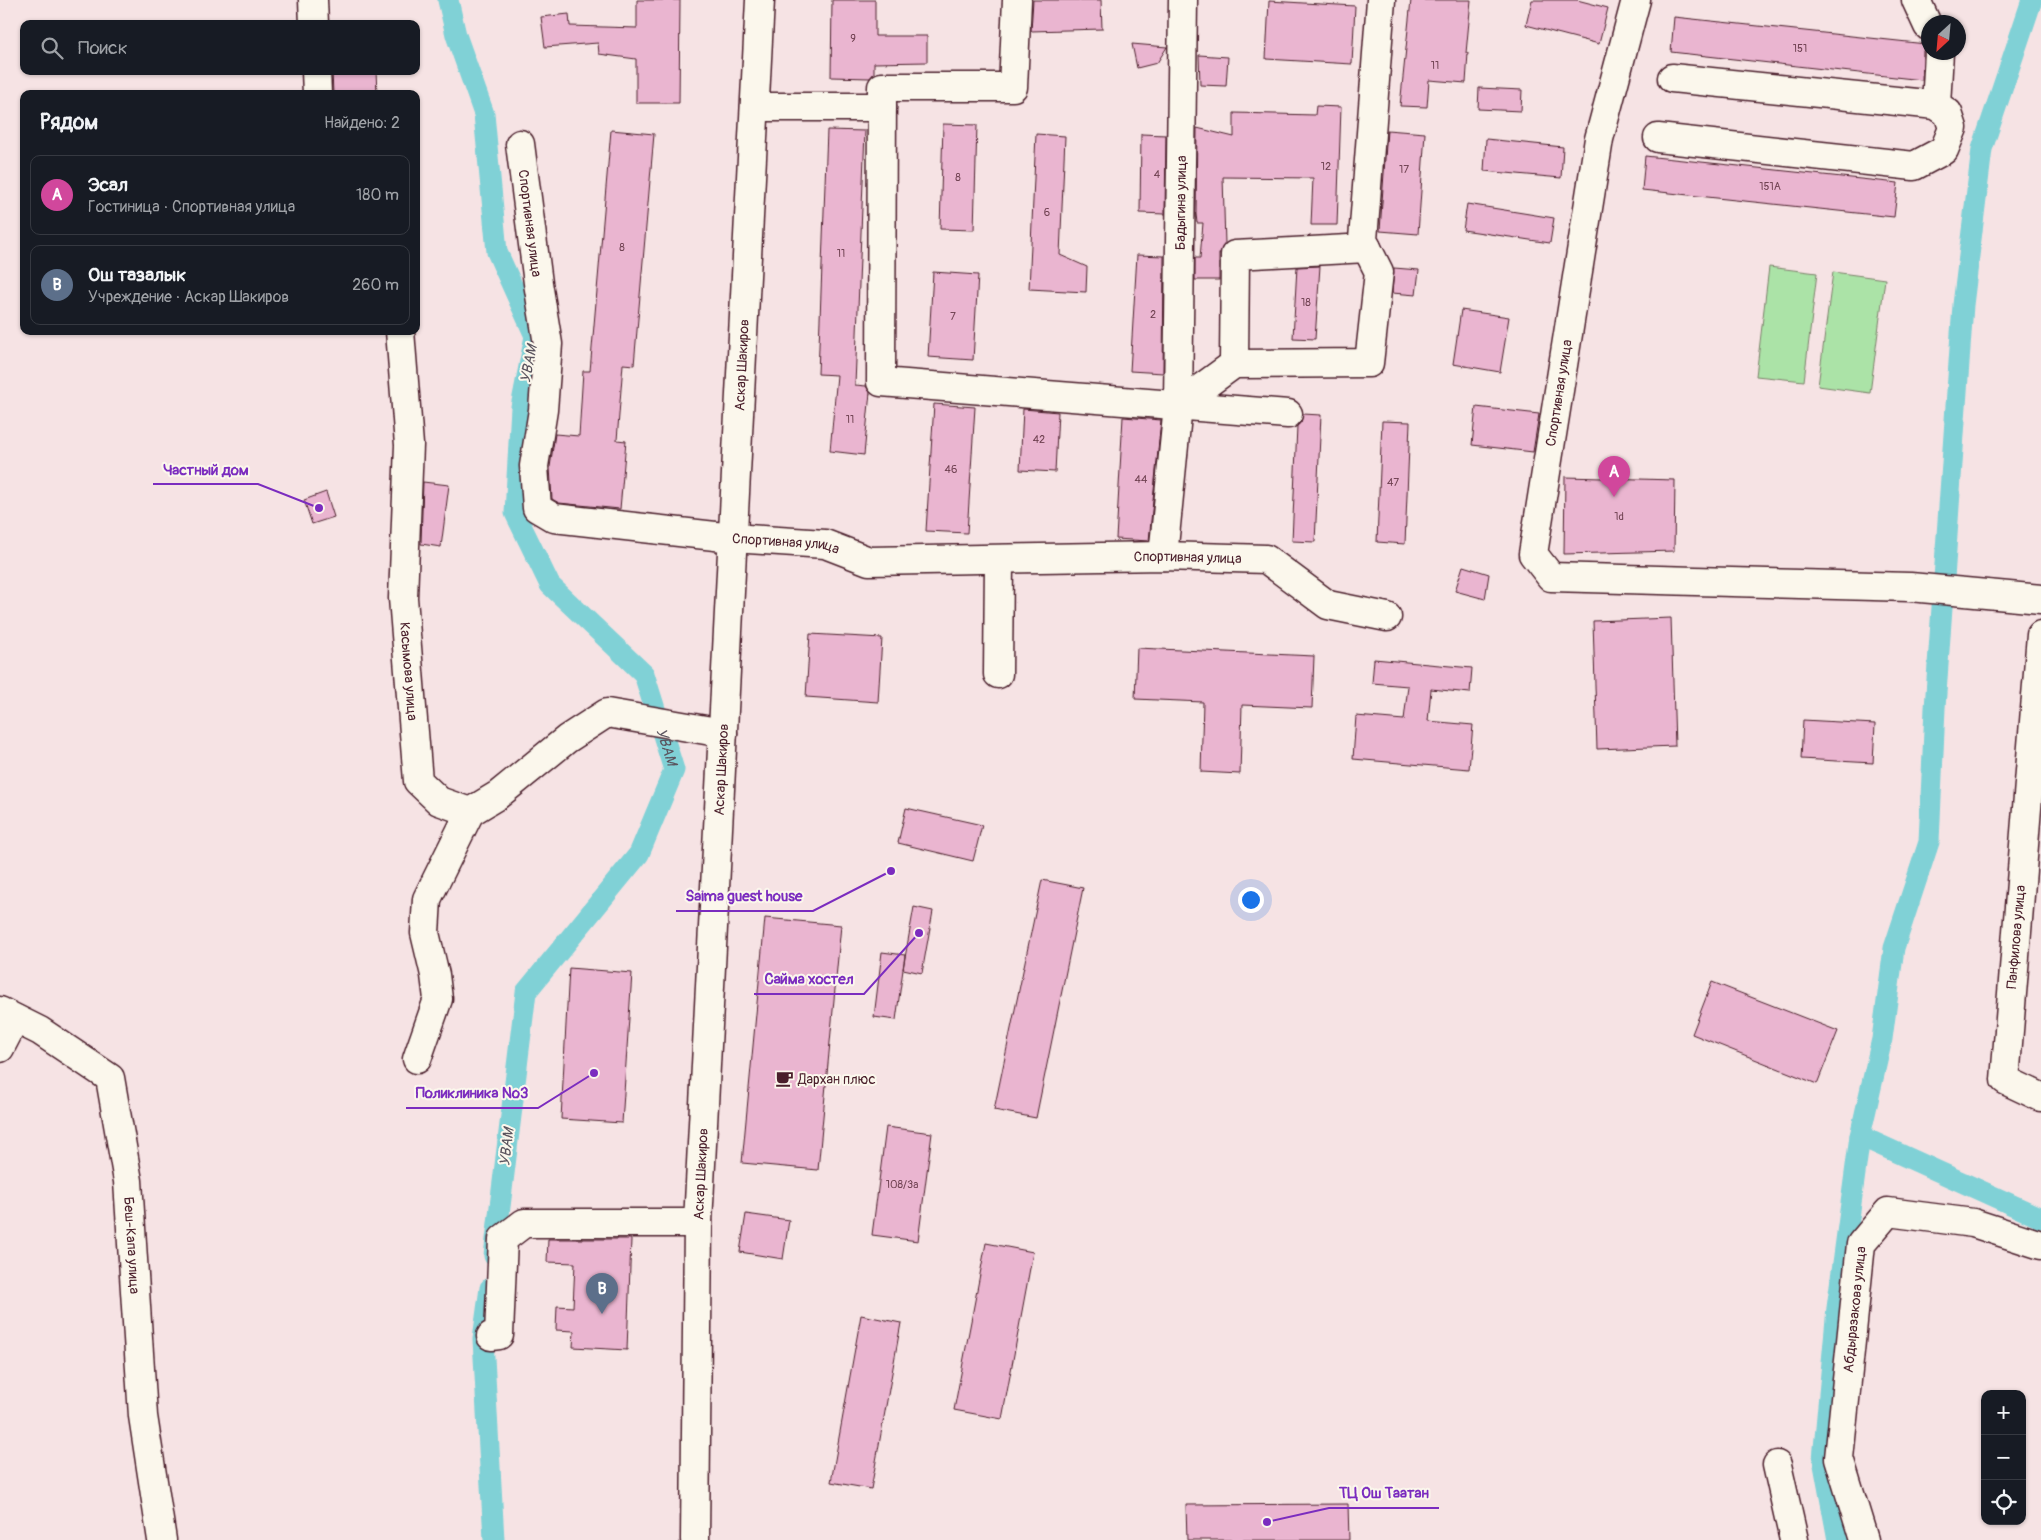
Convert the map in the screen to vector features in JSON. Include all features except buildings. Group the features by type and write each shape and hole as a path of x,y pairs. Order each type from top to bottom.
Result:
{"street":[{"path":"313,0 314,20"},
{"name":"Аскар Шакиров","path":"695,1540 698,1223 760,0"},
{"path":"1017,0 1013,87 882,87 881,382 1288,414"},
{"name":"Бадыгина улица","path":"1163,556 1178,405 1183,0"},
{"path":"1178,405 1234,364 1369,363 1379,272 1363,240 1382,0"},
{"name":"Спортивная улица","path":"1636,0 1599,139 1533,554 1551,578 1910,587 2041,600"},
{"path":"1916,0 1923,15"},
{"path":"1936,105 1939,60"},
{"path":"316,75 317,90"},
{"path":"1658,138 1914,166 1944,150 1954,128 1948,113 1936,105 1672,78"},
{"path":"755,107 882,107"},
{"name":"Спортивная улица","path":"520,144 548,344 543,410 534,466 537,508 554,518 733,538 825,544 869,561 1163,556 1266,559 1328,605 1387,617"},
{"path":"1234,364 1235,255 1367,248"},
{"name":"Касымова улица","path":"400,335 409,445 403,598 418,780 439,801 470,812"},
{"path":"998,674 999,560"},
{"name":"Панфилова улица","path":"2041,635 2005,1080 2041,1096"},
{"path":"417,1059 438,999 435,975 425,933 427,899 470,812 498,795 567,739 607,713 723,733"},
{"path":"0,1048 8,1015"},
{"name":"Беш-Капа улица","path":"8,1015 40,1031 110,1078 128,1181 142,1416 162,1540"},
{"name":"Абдыразакова улица","path":"1864,1540 1839,1458 1860,1244 1888,1212 1973,1223 2041,1245"},
{"path":"491,1336 499,1335 503,1239 524,1223 698,1223"},
{"path":"1777,1465 1794,1540"}],"green space":[{"path":"1769,267 1817,273 1804,381 1756,376"},
{"path":"1833,272 1885,279 1870,393 1818,386"}],"waterway":[{"name":"УВАМ","path":"448,0 456,35 484,114 497,252 535,336 521,407 515,513 550,585 644,674 674,770 639,854 526,992 494,1256"},
{"path":"1838,1540 1823,1459 1837,1308 1860,1136 1882,1039 1894,948 1929,842 1935,708 1963,305 1982,149 2032,0"},
{"path":"1860,1136 2041,1218"},
{"name":"УВАМ","path":"490,1288 483,1339 494,1540"}],"place":[{"name":"Эсал","path":"1614,497"},
{"name":"Частный дом","path":"319,508"},
{"name":"Saima guest house","path":"891,871"},
{"name":"Сайма хостел","path":"919,933"},
{"name":"Поликлиника №3","path":"594,1073"},
{"name":"Дархан плюс","path":"784,1079"},
{"name":"Ош тазалык","path":"602,1314"},
{"name":"ТЦ Ош Таатан","path":"1267,1522"}]}
